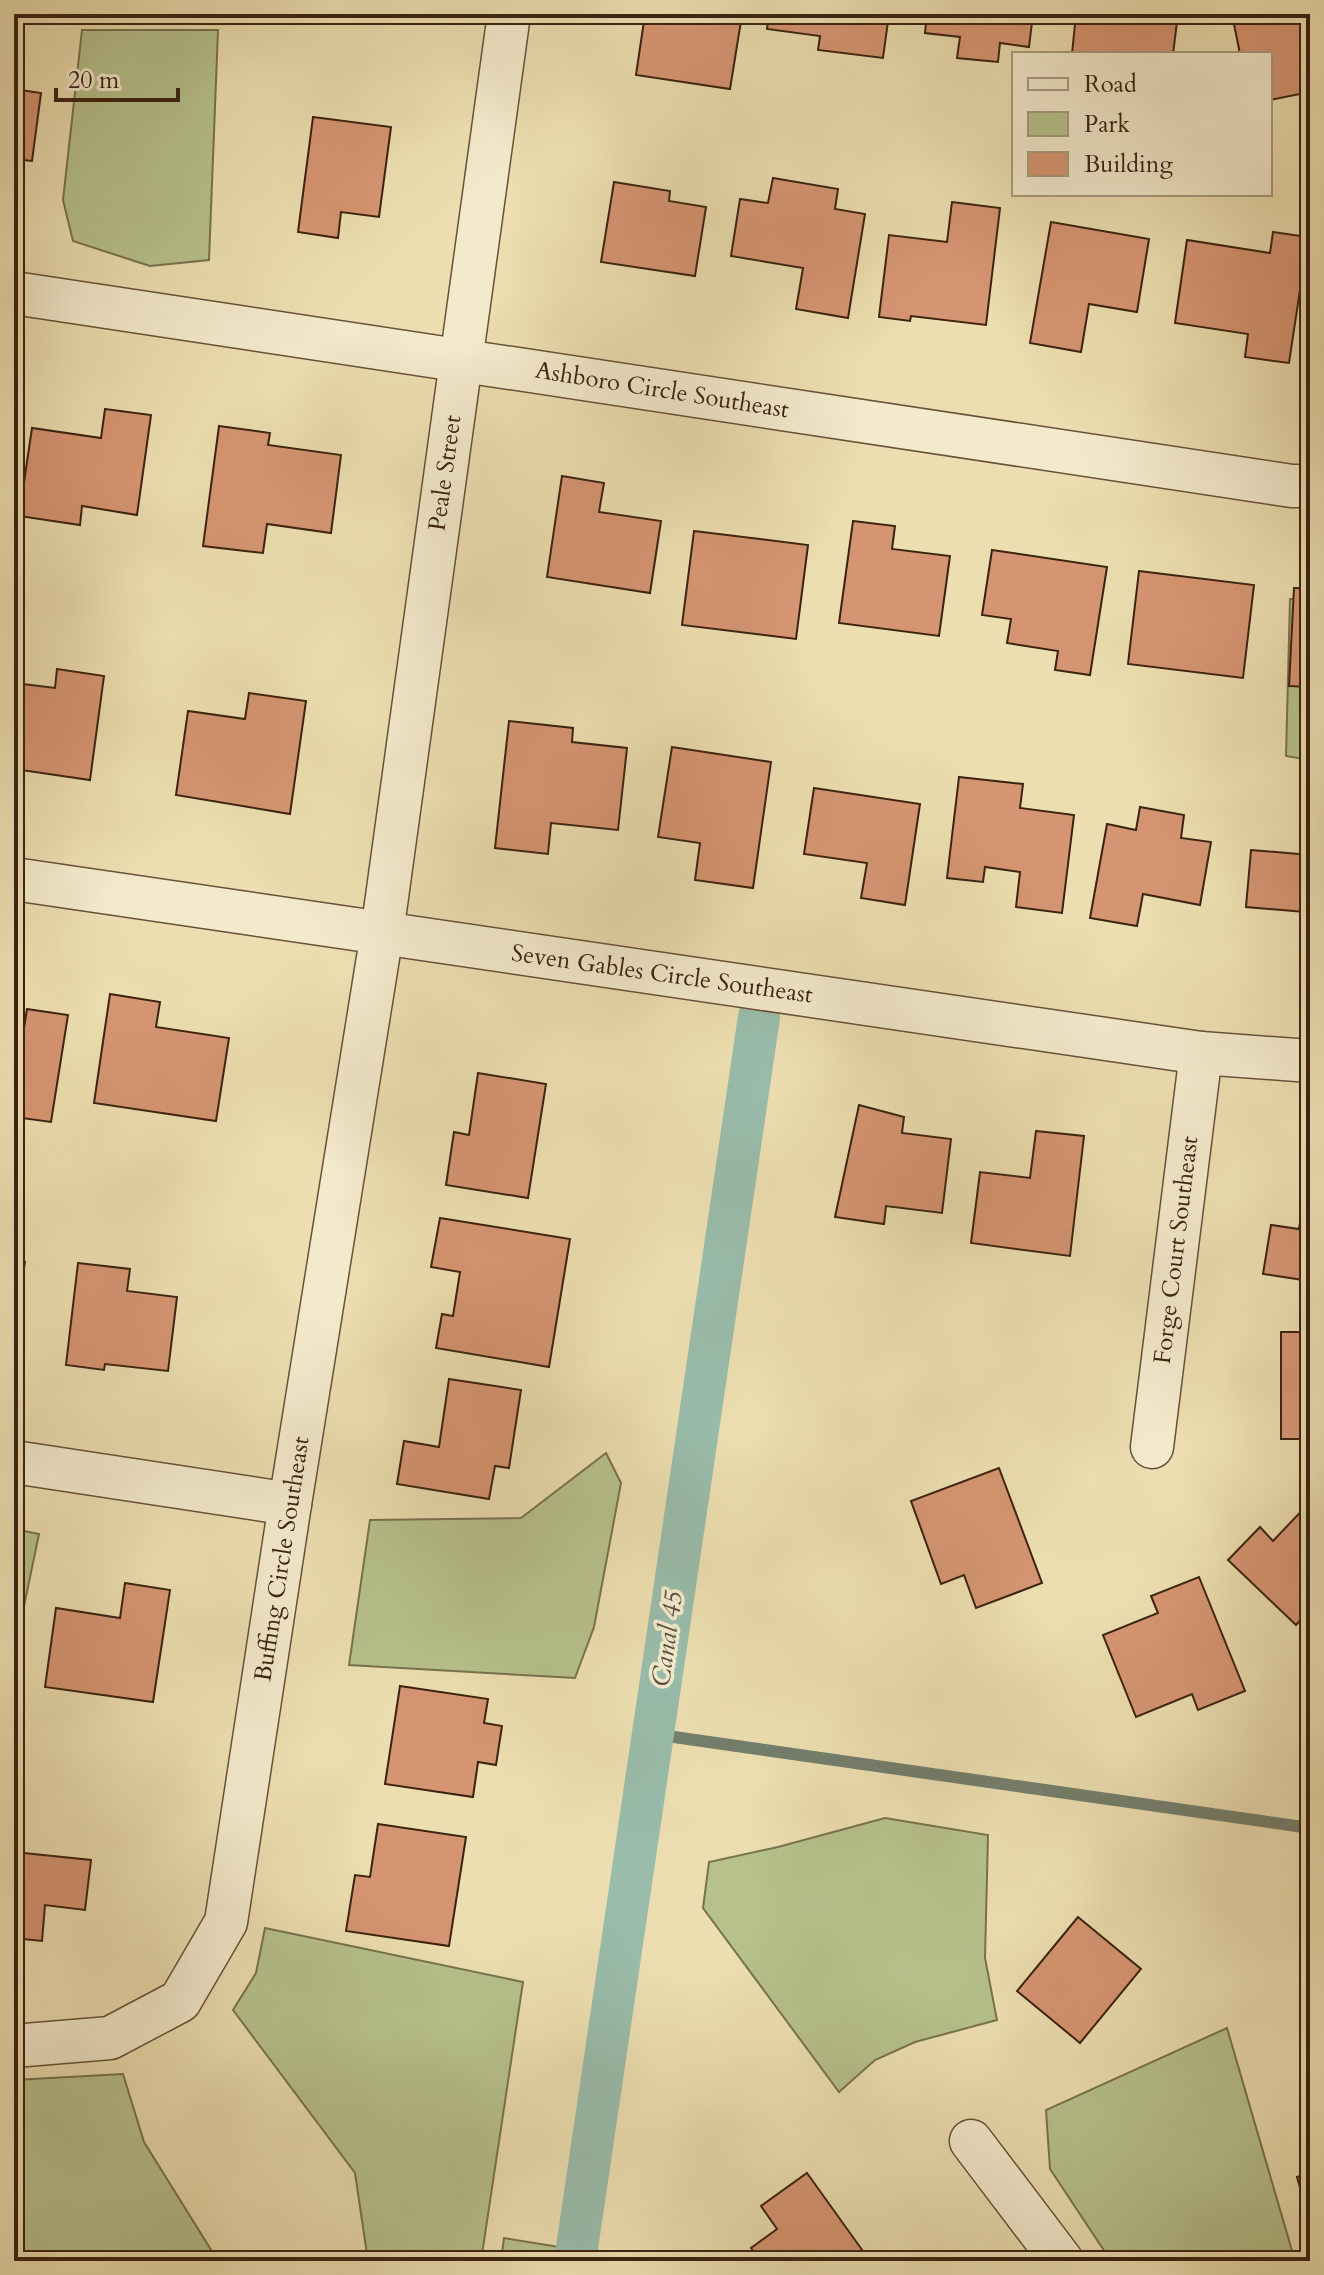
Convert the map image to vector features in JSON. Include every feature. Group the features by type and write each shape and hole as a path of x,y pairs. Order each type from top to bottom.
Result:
{"street":[{"name":"Peale Street","path":"382,933 509,14"},
{"name":"Ashboro Circle Southeast","path":"14,293 1292,486 1310,486"},
{"name":"Seven Gables Circle Southeast","path":"14,879 1201,1053 1310,1061"},
{"name":"Buffing Circle Southeast","path":"14,2046 110,2038 180,2001 226,1922 382,933"},
{"name":"Forge Court Southeast","path":"1152,1447 1201,1053"},
{"path":"14,1462 290,1504"},
{"path":"971,2141 1062,2261"}],"green space":[{"path":"82,30 218,30 209,260 150,266 73,241 63,200"},
{"path":"1310,598 1310,760 1286,756 1290,599"},
{"path":"606,1453 621,1483 594,1627 575,1678 349,1665 370,1520 521,1518"},
{"path":"14,1529 39,1534 14,1654"},
{"path":"885,1818 988,1835 985,1958 997,2020 915,2042 875,2060 839,2092 703,1908 709,1862"},
{"path":"265,1928 523,1982 481,2261 368,2261 355,2173 233,2010 256,1973"},
{"path":"1227,2028 1295,2261 1111,2261 1050,2169 1046,2110"},
{"path":"123,2074 144,2142 218,2261 14,2261 14,2080"},
{"path":"504,2238 597,2253 595,2261 501,2261"}],"building":[{"path":"645,14 697,14 741,21 730,89 636,75"},
{"path":"769,14 889,14 883,58 818,50 820,36 767,29"},
{"path":"927,14 1033,14 1029,47 1000,43 998,62 957,58 960,37 925,33"},
{"path":"1076,14 1178,14 1173,52 1072,52"},
{"path":"1232,14 1310,14 1310,92 1272,100 1272,52 1240,52"},
{"path":"14,89 41,93 32,161 14,159"},
{"path":"313,117 391,127 379,217 341,212 338,238 298,232"},
{"path":"773,178 838,189 835,209 865,214 848,318 796,309 803,268 731,256 740,199 768,203"},
{"path":"614,182 670,191 669,201 706,207 695,276 601,262"},
{"path":"952,202 1000,208 986,325 911,316 910,321 879,317 889,235 947,242"},
{"path":"1051,222 1149,239 1137,312 1089,304 1081,352 1030,343"},
{"path":"1273,232 1308,237 1289,363 1245,357 1248,334 1175,323 1187,240 1270,253"},
{"path":"105,409 151,415 137,515 82,506 80,525 19,516 32,428 101,438"},
{"path":"219,426 270,433 268,445 341,455 331,533 267,524 263,553 203,546"},
{"path":"562,476 604,483 599,512 661,521 650,593 547,577"},
{"path":"853,521 895,526 892,549 950,556 939,636 839,623"},
{"path":"694,531 808,545 796,639 682,625"},
{"path":"992,550 1107,567 1090,675 1055,670 1058,651 1007,643 1011,619 982,615"},
{"path":"1139,571 1254,585 1243,678 1128,664"},
{"path":"1294,588 1310,588 1310,687 1289,686"},
{"path":"57,669 104,676 90,780 14,769 14,683 55,688"},
{"path":"249,693 306,701 290,814 176,795 188,711 245,719"},
{"path":"509,721 573,728 572,742 627,748 618,830 551,823 548,854 495,848"},
{"path":"672,747 771,762 753,888 695,880 700,843 658,837"},
{"path":"959,777 1023,784 1020,808 1074,815 1062,913 1016,907 1020,872 985,867 983,882 947,878"},
{"path":"814,788 920,804 905,905 861,898 867,863 804,854"},
{"path":"1140,807 1184,815 1181,838 1211,842 1200,905 1143,894 1137,926 1090,918 1107,824 1136,830"},
{"path":"1251,850 1310,855 1310,936 1303,936 1305,912 1246,907"},
{"path":"110,994 160,1002 156,1027 229,1038 216,1121 94,1103"},
{"path":"27,1009 68,1015 51,1122 14,1117 14,1027 24,1028"},
{"path":"478,1073 546,1084 528,1198 446,1185 454,1132 469,1135"},
{"path":"859,1105 904,1117 902,1133 951,1139 942,1213 886,1206 884,1224 835,1217"},
{"path":"1036,1131 1084,1136 1070,1256 971,1243 980,1172 1030,1178"},
{"path":"1309,1167 1310,1281 1263,1274 1271,1225 1299,1229"},
{"path":"440,1218 570,1239 549,1367 436,1348 442,1314 453,1316 460,1272 431,1267"},
{"path":"14,1260 25,1262 14,1328"},
{"path":"78,1263 130,1269 127,1291 177,1297 168,1371 105,1364 104,1370 66,1365"},
{"path":"1281,1332 1310,1332 1310,1439 1281,1439"},
{"path":"449,1379 521,1390 509,1468 495,1466 489,1499 397,1484 404,1441 439,1447"},
{"path":"999,1468 1042,1583 976,1608 964,1575 941,1584 911,1501"},
{"path":"1310,1502 1310,1609 1296,1625 1228,1560 1260,1527 1273,1541"},
{"path":"1199,1577 1245,1691 1198,1710 1192,1694 1136,1717 1103,1635 1158,1613 1151,1596"},
{"path":"125,1583 170,1590 153,1702 45,1687 56,1608 120,1618"},
{"path":"400,1686 488,1699 484,1723 502,1726 496,1765 478,1762 473,1797 385,1784"},
{"path":"378,1824 466,1837 449,1946 346,1931 355,1875 370,1877"},
{"path":"14,1852 91,1860 85,1910 45,1905 42,1941 14,1938"},
{"path":"1078,1917 1141,1969 1080,2043 1017,1991"},
{"path":"807,2173 870,2261 761,2261 751,2248 777,2229 761,2206"},
{"path":"1310,2173 1310,2223 1297,2177"}],"waterway":[{"name":"Canal 45","path":"575,2261 759,1017"},
{"path":"653,1734 1310,1828"}]}
